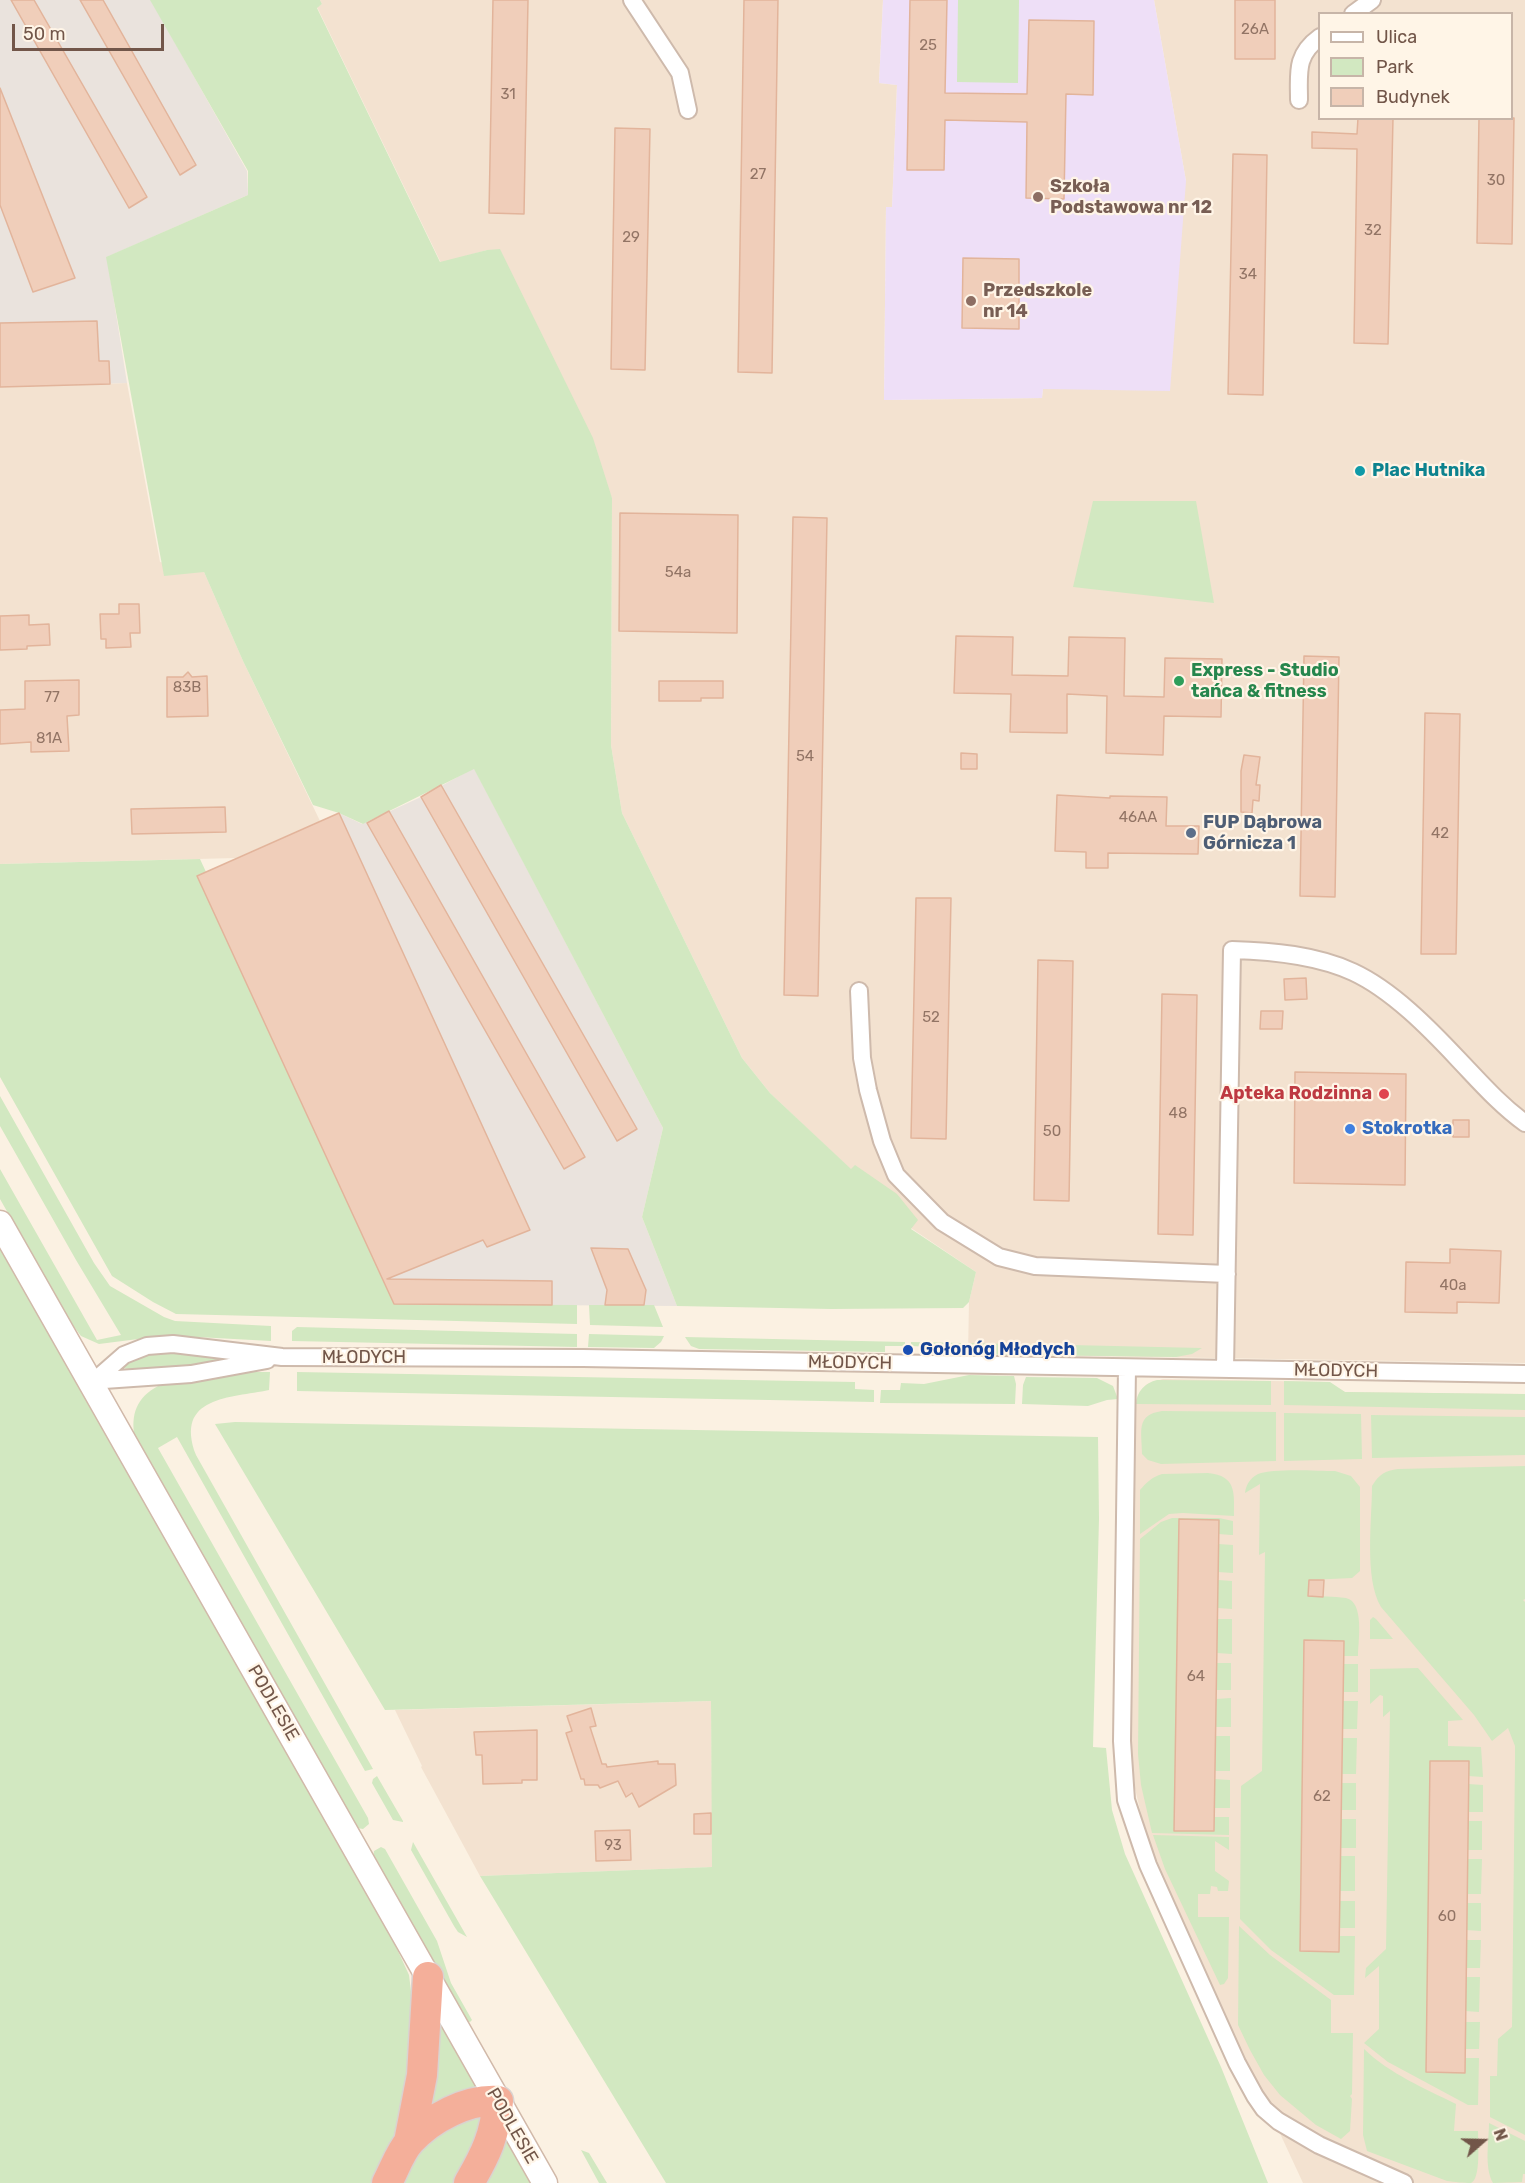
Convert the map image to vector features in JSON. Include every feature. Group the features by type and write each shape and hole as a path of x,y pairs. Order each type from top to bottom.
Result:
{"highway":[{"path":"387,2183 409,2142 422,2075 428,1977"},
{"path":"409,2142 446,2114 475,2102 498,2101 496,2127 482,2160 468,2183"}],"street":[{"path":"632,0 680,73 688,110"},
{"path":"1356,12 1372,0"},
{"path":"1299,100 1300,58 1305,49 1318,39"},
{"path":"1225,1369 1232,950 1282,953 1323,962 1354,973 1409,1011 1429,1028 1500,1103 1525,1123"},
{"path":"859,991 862,1058 882,1141 896,1175 942,1222 999,1257 1035,1266 1227,1274"},
{"name":"PODLESIE","path":"0,1223 545,2183"},
{"name":"MŁODYCH","path":"92,1383 116,1360 138,1349 173,1344 282,1357 594,1358 1525,1374"},
{"name":"MŁODYCH","path":"92,1383 104,1380 191,1374 282,1357"},
{"path":"1127,1368 1122,1741 1126,1800 1137,1833 1148,1865 1237,2062 1264,2109 1278,2121 1319,2145 1404,2183"}],"shaded area":[{"path":"0,0 151,0 247,171 248,195 107,257 127,383 0,387"},
{"path":"320,0 883,0 879,83 897,85 892,208 886,207 884,400 1042,398 1043,389 1056,388 1186,181 1154,0 1525,0 1525,1363 968,1354 969,1302 976,1272 911,1228 855,1166 851,1170 770,1093 742,1058 622,813 611,745 612,498 487,250 441,263 317,7 322,4"},
{"name":"Szkoła Podstawowa nr 12","path":"883,0 1154,0 1186,181 1170,391 1043,389 1042,398 884,400 886,207 892,207 897,85 879,83"},
{"path":"127,383 160,562 204,572 243,661 320,821 236,858 0,864 0,387"},
{"path":"474,768 663,1128 642,1217 677,1306 394,1304 197,876 339,813 362,824 421,797"},
{"path":"1163,1379 1328,1382 1345,1392 1525,1394 1525,2183 1303,2183 1159,1873 1146,1835 1133,1780 1131,1675 1136,1400 1147,1384"},
{"path":"711,1701 713,1867 480,1876 421,1767 395,1710"}],"green space":[{"path":"150,0 320,0 322,4 317,8 440,262 500,249 593,438 612,498 611,745 622,813 742,1058 770,1093 851,1169 855,1165 897,1194 918,1220 911,1229 976,1272 969,1302 963,1308 831,1309 677,1306 642,1217 663,1128 474,769 363,824 313,805 243,661 204,572 164,576 106,257 248,195 248,171"},
{"path":"958,0 1019,0 1018,83 957,82"},
{"path":"1093,501 1196,501 1214,603 1073,587"},
{"path":"200,859 206,872 197,876 394,1304 577,1305 577,1324 176,1314 112,1276 0,1077 0,864"},
{"path":"0,1096 94,1263 110,1286 175,1321 271,1326 271,1341 154,1337 99,1344 81,1336 68,1319 0,1199 0,1169 97,1340 121,1335 0,1126"},
{"path":"0,1246 387,1927 409,1975 416,2032 410,2105 377,2183 0,2183"},
{"path":"589,1305 654,1305 663,1327 590,1325"},
{"path":"297,1327 577,1334 577,1347 292,1341 292,1331"},
{"path":"589,1334 664,1336 654,1348 588,1347"},
{"path":"685,1337 905,1342 905,1346 885,1346 885,1352 699,1349 691,1346"},
{"path":"911,1342 1013,1344 1013,1355 931,1353 931,1347 911,1346"},
{"path":"1026,1344 1202,1348 1192,1354 1176,1357 1026,1355"},
{"path":"188,1352 228,1360 161,1369 122,1368 128,1362 144,1355"},
{"path":"249,1372 270,1372 269,1390 223,1399 210,1403 199,1411 193,1421 191,1436 196,1455 373,1769 365,1771 177,1437 158,1448 368,1818 369,1824 363,1829 357,1828 135,1438 134,1422 137,1408 140,1401 151,1390 158,1386"},
{"path":"297,1372 855,1382 855,1389 874,1390 874,1402 297,1391"},
{"path":"969,1375 1014,1376 1015,1404 880,1403 881,1390 900,1390 901,1383 924,1384"},
{"path":"1026,1377 1097,1378 1113,1386 1118,1399 1088,1406 1022,1404"},
{"path":"1157,1380 1271,1381 1271,1405 1136,1404 1142,1388"},
{"path":"1284,1381 1330,1382 1345,1392 1525,1394 1525,1410 1284,1405"},
{"path":"1162,1411 1276,1412 1276,1461 1161,1464 1148,1460 1142,1454 1142,1426 1147,1416"},
{"path":"1284,1413 1361,1414 1362,1459 1284,1461"},
{"path":"1371,1415 1525,1417 1525,1455 1372,1458"},
{"path":"235,1422 1098,1437 1099,1519 1093,1747 1106,1748 1112,1810 1125,1854 1221,2067 1268,2183 666,2183 480,1876 712,1867 711,1701 385,1710 215,1424"},
{"path":"1525,1466 1525,1599 1523,1600 1525,1602 1525,2135 1490,2117 1490,2076 1497,2076 1498,2039 1512,2027 1515,1746 1508,1728 1492,1741 1474,1715 1381,1607 1372,1581 1370,1548 1372,1486 1383,1474 1398,1469"},
{"path":"1335,1471 1351,1476 1360,1487 1360,1571 1352,1578 1309,1580 1308,1595 1346,1598 1352,1601 1356,1607 1359,1623 1358,1656 1344,1656 1300,1951 1339,1952 1340,1936 1355,1936 1354,1995 1334,1995 1271,1950 1240,1919 1241,1786 1262,1771 1265,1552 1259,1555 1260,1484 1245,1493 1249,1482 1258,1474 1265,1472"},
{"path":"1208,1473 1229,1482 1233,1493 1234,1516 1169,1514 1140,1534 1140,1490 1147,1482 1162,1474"},
{"path":"1172,1518 1219,1518 1233,1521 1233,1535 1231,1535 1219,1534 1179,1520 1174,1830 1213,1831 1214,1817 1229,1817 1229,1835 1152,1833 1141,1785 1138,1754 1140,1539 1161,1522"},
{"path":"1218,1544 1233,1545 1233,1573 1218,1572"},
{"path":"1218,1580 1232,1581 1232,1609 1218,1608"},
{"path":"1373,1617 1393,1639 1370,1639 1370,1620"},
{"path":"1217,1619 1232,1619 1232,1654 1217,1653"},
{"path":"1217,1663 1231,1663 1231,1690 1216,1690"},
{"path":"1343,1664 1358,1664 1358,1692 1343,1692"},
{"path":"1418,1668 1463,1720 1448,1721 1448,1746 1481,1747 1483,1777 1468,1776 1468,1761 1430,1761 1426,2072 1464,2073 1465,2058 1479,2058 1478,2105 1468,2105 1388,2062 1364,2043 1379,2029 1379,1966 1365,1978 1366,1968 1386,1949 1390,1711 1383,1717 1383,1696 1380,1695 1370,1704 1370,1669"},
{"path":"1231,1698 1231,1727 1215,1727 1216,1699"},
{"path":"1343,1701 1358,1701 1357,1729 1342,1729"},
{"path":"1215,1736 1230,1736 1230,1771 1215,1771"},
{"path":"1343,1738 1357,1738 1356,1774 1342,1774"},
{"path":"377,1776 403,1822 393,1820 372,1783"},
{"path":"1214,1779 1230,1780 1230,1808 1214,1808"},
{"path":"1342,1783 1356,1783 1356,1810 1341,1810"},
{"path":"1468,1784 1483,1785 1483,1812 1468,1812"},
{"path":"1341,1819 1356,1819 1356,1848 1341,1848"},
{"path":"1468,1821 1482,1821 1482,1850 1467,1850"},
{"path":"1153,1835 1229,1837 1229,1850 1215,1841 1215,1871 1229,1881 1228,1891 1218,1891 1217,1887 1211,1886 1210,1894 1198,1894 1198,1917 1229,1917 1228,1978 1224,1984 1220,1985 1165,1869"},
{"path":"413,1842 467,1937 458,1932 454,1926 411,1850"},
{"path":"381,1847 385,1849 437,1941 451,1983 472,2020 470,2022 465,2021 373,1858 374,1851"},
{"path":"1341,1856 1355,1856 1355,1891 1340,1891"},
{"path":"1467,1859 1482,1859 1481,1894 1467,1894"},
{"path":"1340,1901 1355,1901 1355,1928 1340,1928"},
{"path":"1467,1903 1481,1903 1481,1931 1466,1930"},
{"path":"1239,1926 1270,1955 1331,2000 1331,2033 1353,2033 1350,2131 1341,2139 1316,2125 1280,2095 1264,2075 1238,2025"},
{"path":"1466,1940 1481,1940 1480,1968 1466,1968"},
{"path":"1466,1977 1480,1977 1479,2012 1465,2011"},
{"path":"439,2018 480,2090 429,2115"},
{"path":"1465,2022 1480,2022 1479,2049 1465,2049"},
{"path":"1364,2049 1396,2073 1456,2104 1454,2131 1478,2131 1478,2167 1471,2183 1447,2181 1367,2151 1363,2135"},
{"path":"490,2109 459,2183 398,2183 419,2144 441,2127"},
{"path":"1489,2123 1525,2141 1525,2174 1523,2174 1522,2182 1493,2183 1488,2162"},
{"path":"506,2137 532,2183 477,2183"},
{"path":"581,2150 589,2153 607,2183 599,2183"}],"building":[{"path":"11,0 34,0 147,197 129,208"},
{"path":"80,0 103,0 196,165 180,175"},
{"path":"493,0 528,0 524,214 489,213"},
{"path":"744,0 778,0 772,373 738,372"},
{"path":"910,0 947,0 945,93 1027,94 1029,20 1094,21 1093,95 1066,94 1064,199 1026,198 1027,122 945,120 944,170 907,170"},
{"path":"1235,0 1275,0 1275,59 1235,59"},
{"path":"0,88 75,278 33,292 0,205"},
{"path":"1514,118 1512,244 1477,243 1479,120 1513,120"},
{"path":"1358,120 1393,120 1388,344 1354,343 1357,149 1312,148 1312,132 1357,134"},
{"path":"615,128 650,129 645,370 611,369"},
{"path":"1233,154 1267,155 1263,395 1228,394"},
{"path":"963,258 1019,259 1019,329 962,328"},
{"path":"97,321 99,361 109,361 110,384 0,387 0,323"},
{"path":"620,513 738,515 737,633 619,631"},
{"path":"793,517 827,518 818,996 784,995"},
{"path":"119,604 139,604 140,633 130,633 131,647 106,648 106,639 101,639 100,614 119,614"},
{"path":"29,615 29,625 49,624 50,645 0,650 0,616"},
{"path":"956,636 1013,637 1012,675 1068,676 1069,637 1125,638 1124,696 1164,697 1165,658 1222,659 1221,717 1164,716 1163,755 1106,753 1107,696 1067,694 1067,733 1010,732 1011,694 954,693"},
{"path":"1304,656 1339,657 1335,897 1300,896"},
{"path":"188,672 192,677 207,676 208,716 167,717 167,677 183,677"},
{"path":"79,680 79,715 67,716 69,751 31,752 31,742 0,744 0,710 25,709 25,681"},
{"path":"659,681 723,681 723,698 701,698 701,701 659,701"},
{"path":"1425,713 1460,714 1456,954 1421,954"},
{"path":"961,753 977,754 977,769 961,769"},
{"path":"1244,755 1260,757 1256,785 1260,785 1259,801 1253,800 1252,813 1241,812 1241,771"},
{"path":"441,785 637,1129 617,1141 421,797"},
{"path":"1057,795 1110,798 1110,796 1167,797 1166,826 1199,826 1198,854 1108,853 1108,868 1086,868 1086,852 1055,851"},
{"path":"225,807 226,832 132,834 131,809"},
{"path":"389,811 585,1157 564,1169 367,823"},
{"path":"339,813 530,1230 487,1247 483,1240 387,1279 552,1281 552,1305 394,1304 197,876"},
{"path":"916,898 951,898 946,1139 911,1138"},
{"path":"1038,960 1073,961 1069,1201 1034,1200"},
{"path":"1306,978 1307,999 1285,1000 1284,979"},
{"path":"1162,994 1197,995 1193,1235 1158,1234"},
{"path":"1261,1011 1283,1011 1282,1029 1260,1029"},
{"name":"Stokrotka","path":"1295,1072 1406,1074 1405,1185 1294,1183"},
{"path":"1453,1120 1469,1120 1469,1137 1453,1137"},
{"path":"591,1248 628,1249 646,1290 644,1305 605,1305 607,1290"},
{"path":"1450,1249 1501,1251 1499,1303 1457,1302 1457,1313 1405,1312 1406,1262 1450,1263"},
{"path":"1179,1519 1219,1520 1214,1831 1174,1831"},
{"path":"1309,1580 1324,1580 1323,1597 1308,1596"},
{"path":"1304,1640 1344,1641 1339,1952 1300,1951"},
{"path":"591,1708 596,1726 590,1727 602,1764 606,1764 607,1767 658,1761 658,1764 675,1764 676,1785 639,1807 632,1793 626,1797 618,1781 600,1788 598,1785 585,1785 566,1733 572,1731 567,1716"},
{"path":"537,1730 537,1780 522,1780 522,1783 483,1784 482,1755 476,1755 474,1732"},
{"path":"1430,1761 1469,1761 1465,2073 1426,2072"},
{"path":"711,1813 711,1834 694,1834 694,1814"},
{"path":"630,1830 631,1860 596,1861 595,1831"}],"place":[{"name":"Szkoła Podstawowa nr 12","path":"1038,197"},
{"name":"Przedszkole nr 14","path":"971,301"},
{"name":"Plac Hutnika","path":"1360,471"},
{"name":"Express - Studio tańca & fitness","path":"1179,681"},
{"name":"FUP Dąbrowa Górnicza 1","path":"1191,833"},
{"name":"Apteka Rodzinna","path":"1384,1094"},
{"name":"Stokrotka","path":"1350,1129"},
{"name":"Gołonóg Młodych","path":"908,1350"}]}
